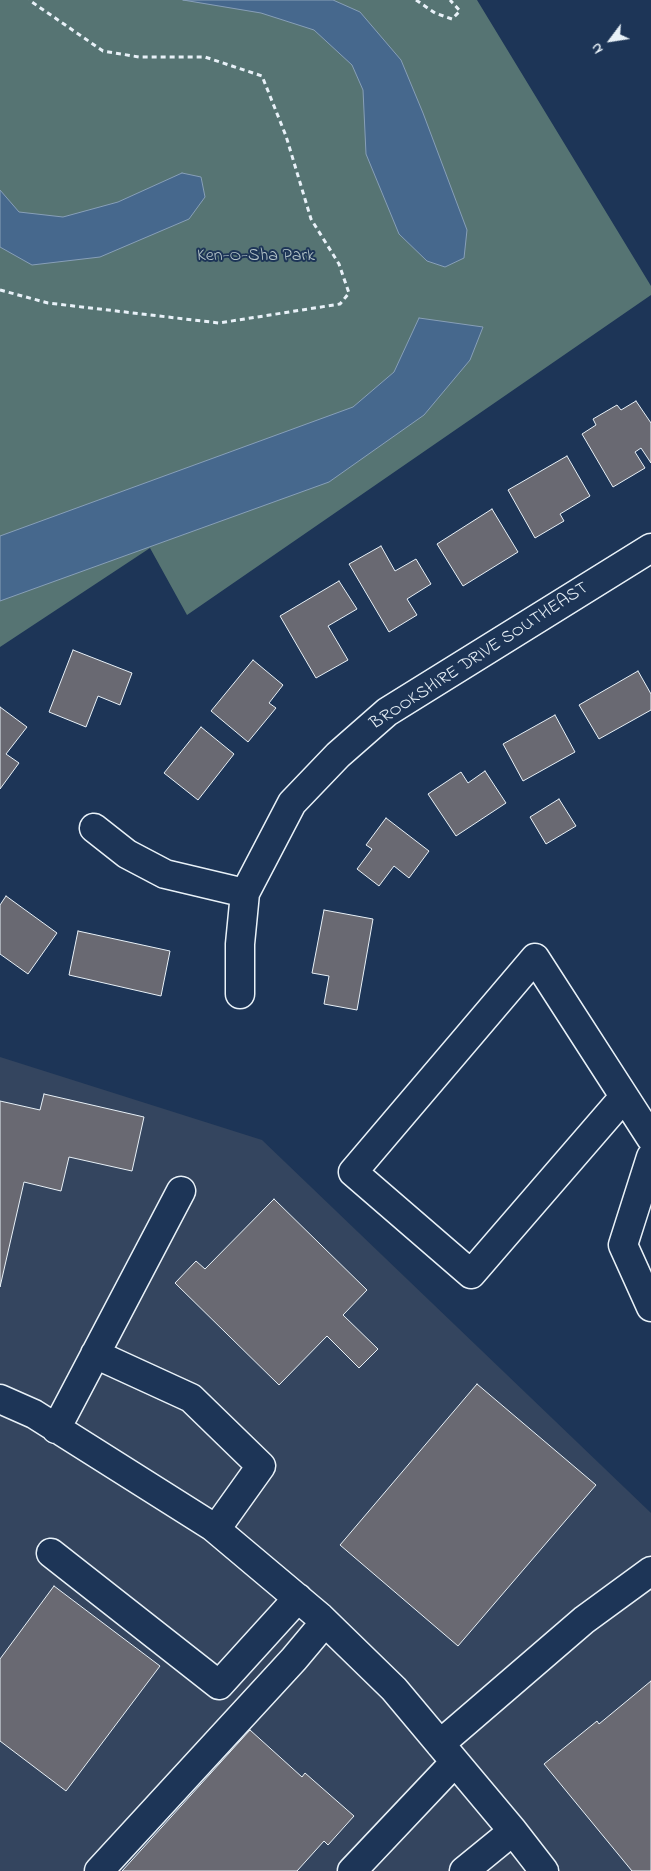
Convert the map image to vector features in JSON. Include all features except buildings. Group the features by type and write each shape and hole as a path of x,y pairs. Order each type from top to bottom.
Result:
{"street":[{"name":"BROOKSHIRE DRIVE SOUTHEAST","path":"240,994 240,944 245,893 292,803 338,755 387,712 651,548"},
{"path":"94,828 127,854 165,874 245,893"},
{"path":"624,1097 471,1274 353,1172 535,958 651,1138"},
{"path":"651,1157 623,1245 651,1307"},
{"path":"56,1428 181,1191"},
{"path":"95,1354 191,1398 261,1466 216,1529"},
{"path":"0,1399 34,1414 216,1529 298,1598 394,1690 513,1831 544,1871"},
{"path":"51,1553 219,1685 298,1598"},
{"path":"352,1871 448,1753 584,1620 651,1571"},
{"path":"99,1871 294,1660 325,1622"},
{"path":"464,1871 513,1831"}],"path":[{"path":"0,290 48,303 219,323 340,304 349,293 339,264 311,219 286,136 262,76 206,57 140,57 103,51 36,7 29,0"},
{"path":"416,0 435,13 452,20 460,11 450,0"}],"shaded area":[{"path":"183,0 333,0 360,12 401,60 467,230 464,258 445,267 427,261 399,234 366,154 363,90 352,65 314,30 261,13"},
{"path":"182,173 201,177 205,197 189,219 100,257 32,265 0,247 0,190 19,212 63,217 118,202"},
{"path":"419,318 483,327 470,360 424,415 329,482 0,601 0,536 353,407 394,372"},
{"path":"0,1057 262,1140 651,1513 651,1871 0,1871"}],"green space":[{"name":"Ken-O-Sha Park","path":"0,0 477,0 651,286 651,295 187,615 150,548 0,647"}]}
